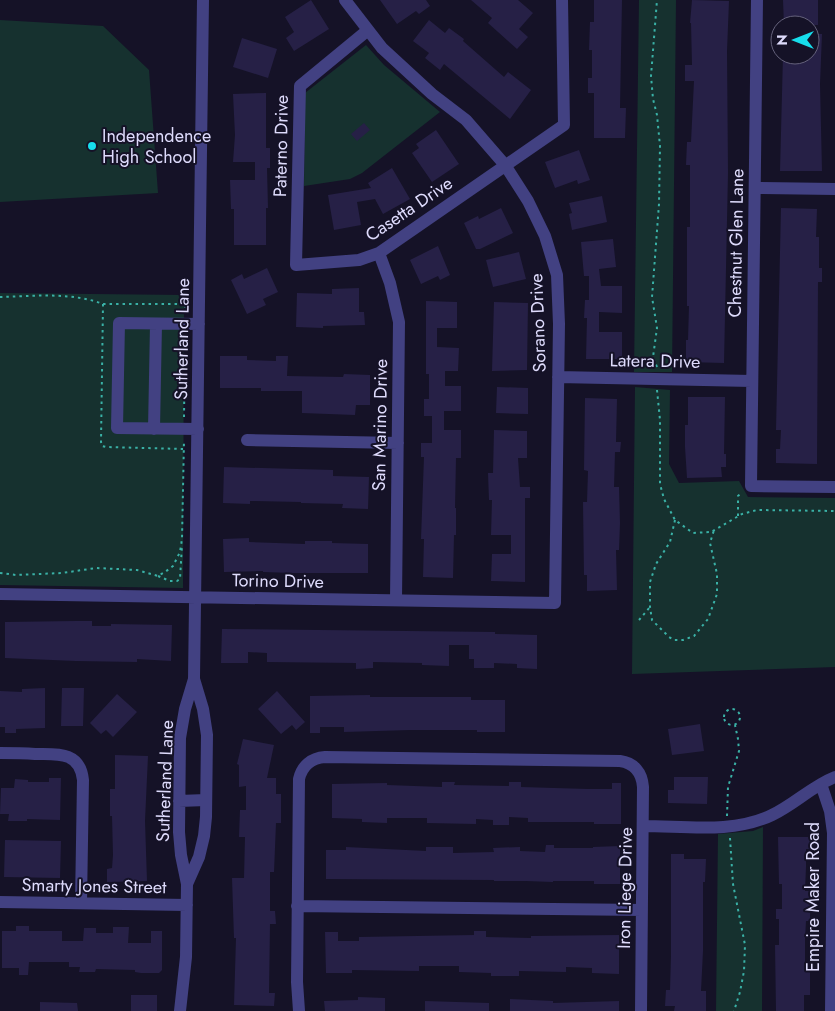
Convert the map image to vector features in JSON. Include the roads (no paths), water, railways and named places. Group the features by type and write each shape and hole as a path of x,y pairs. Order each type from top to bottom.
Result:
{"street":[{"name":"Sutherland Lane","path":"180,1011 186,957 187,905 187,884 181,855 179,801 181,727 194,679 196,597 203,0"},
{"name":"Sorano Drive","path":"345,0 382,48 432,94 466,120 505,165 528,201 541,227 557,275 558,377 555,603"},
{"name":"Casetta Drive","path":"296,265 358,260 379,253 564,124 562,0"},
{"name":"Chestnut Glen Lane","path":"757,0 751,486 835,487"},
{"name":"Paterno Drive","path":"296,265 300,86 368,30"},
{"path":"755,188 835,189"},
{"name":"San Marino Drive","path":"379,253 390,283 399,322 396,600"},
{"path":"198,429 117,428 119,323 199,324"},
{"path":"154,429 156,324"},
{"name":"Latera Drive","path":"558,377 752,381"},
{"path":"248,440 398,443"},
{"name":"Torino Drive","path":"0,594 555,603"},
{"name":"Sutherland Lane","path":"187,884 199,857 206,825 207,736 194,679"},
{"path":"0,753 59,754 67,756 80,768 83,780 81,903"},
{"name":"Iron Liege Drive","path":"297,906 299,779 304,768 314,759 325,757 620,761 629,763 641,775 643,782 641,1011"},
{"path":"643,826 728,820 753,822 789,806 821,784 835,777"},
{"name":"Empire Maker Road","path":"821,784 830,811 833,833 831,1011"},
{"path":"179,801 206,800"},
{"name":"Smarty Jones Street","path":"0,902 187,905"},
{"path":"299,1011 296,982 297,906 642,910"}],"place":[{"name":"Independence High School","path":"92,146"}]}
